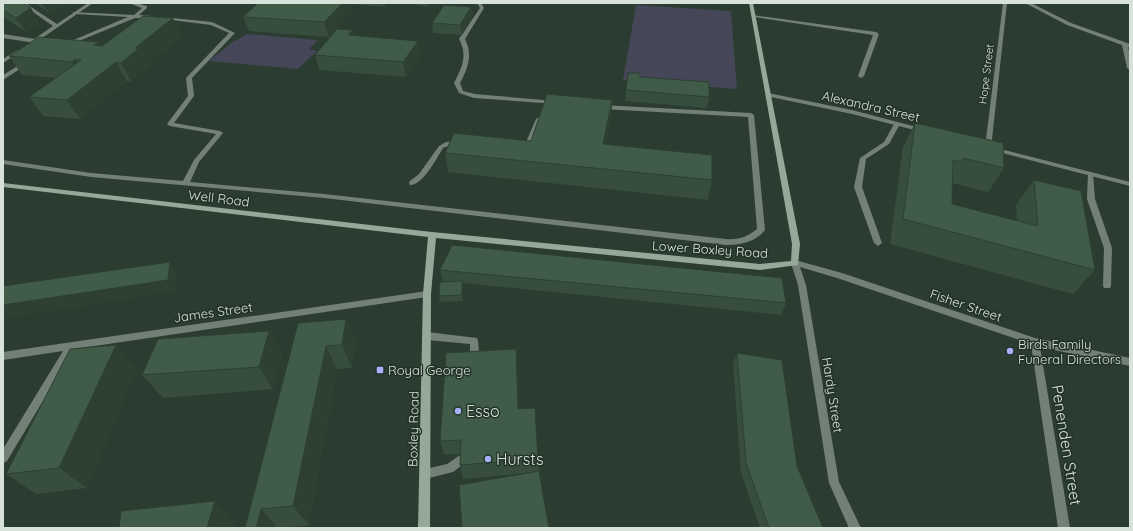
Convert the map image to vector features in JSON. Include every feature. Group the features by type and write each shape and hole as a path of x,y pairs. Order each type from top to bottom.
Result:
{"main road":[{"path":"752,3 796,244 795,263"},
{"name":"Well Road","path":"3,185 432,235"},
{"name":"Lower Boxley Road","path":"432,235 760,267 795,263"},
{"name":"Boxley Road","path":"424,528 427,294 432,235"}],"street":[{"path":"22,3 56,26"},
{"path":"28,45 91,3"},
{"path":"60,46 135,16 145,7 131,3"},
{"path":"479,3 482,8 462,39 467,46 468,57 465,69 457,83 461,92 474,96 544,109 562,104"},
{"name":"Hope Street","path":"988,147 1005,3"},
{"path":"1026,3 1069,24 1128,45 1130,68"},
{"path":"75,13 164,18 212,24 232,33 189,78 191,96 170,124 220,133 196,161 186,184"},
{"path":"754,16 876,34 861,76"},
{"path":"3,36 35,41"},
{"path":"3,62 22,49"},
{"path":"3,78 34,58"},
{"name":"Alexandra Street","path":"768,95 852,112 927,132"},
{"path":"3,162 91,175 324,196 635,230 726,242 740,243 753,238 761,230 751,115 598,106"},
{"path":"518,149 526,149 544,109"},
{"path":"878,243 858,187 863,158 887,143 897,124"},
{"path":"412,183 421,176 441,148 446,144 464,143"},
{"path":"980,145 1130,184"},
{"path":"1090,174 1091,199 1108,248 1107,286"},
{"name":"Hardy Street","path":"795,263 802,284 834,483 855,528"},
{"name":"Fisher Street","path":"795,263 839,275 1035,342 1130,362"},
{"name":"James Street","path":"3,356 427,294"},
{"path":"427,336 474,341 475,372"},
{"name":"Penenden Street","path":"1035,342 1064,528"},
{"path":"3,458 71,346"},
{"path":"425,474 449,468 477,448"}],"shaded area":[{"path":"636,5 731,11 737,89 623,80"},
{"path":"247,34 318,40 309,49 317,51 298,69 209,61 231,43"}],"building":[{"path":"3,3 22,3 31,8 16,18 3,10"},
{"path":"258,3 343,3 324,22 243,17"},
{"path":"444,5 471,7 460,25 432,23"},
{"path":"143,16 173,18 135,48 139,48 121,63 116,62 67,100 29,97 81,60 75,59 72,62 9,56 39,37 99,42 94,45 102,46"},
{"path":"337,29 353,30 348,35 418,41 403,62 315,55"},
{"path":"628,73 640,73 640,77 709,82 709,97 626,90"},
{"path":"547,94 612,100 603,144 712,155 712,180 445,153 454,133 531,141"},
{"path":"915,123 1003,143 1004,168 963,158 963,162 953,160 952,204 1038,226 1034,180 1081,191 1095,270 903,219"},
{"path":"452,245 782,278 786,303 440,270"},
{"path":"170,262 168,280 3,305 3,286"},
{"path":"462,281 462,295 439,296 440,282"},
{"path":"346,319 342,345 326,346 293,506 261,509 256,528 245,528 298,323"},
{"path":"269,331 259,367 142,375 158,339"},
{"path":"116,345 59,468 6,474 70,349"},
{"path":"516,349 518,409 535,408 538,459 460,465 461,440 440,441 446,353"},
{"path":"737,353 782,360 797,466 823,528 769,528 746,463"},
{"path":"539,471 549,528 462,528 459,485"},
{"path":"215,501 207,528 119,528 121,511"}],"place":[{"name":"Birds Family Funeral Directors","path":"1010,351"},
{"name":"Royal George","path":"380,370"},
{"name":"Esso","path":"458,411"},
{"name":"Hursts","path":"488,459"}]}
